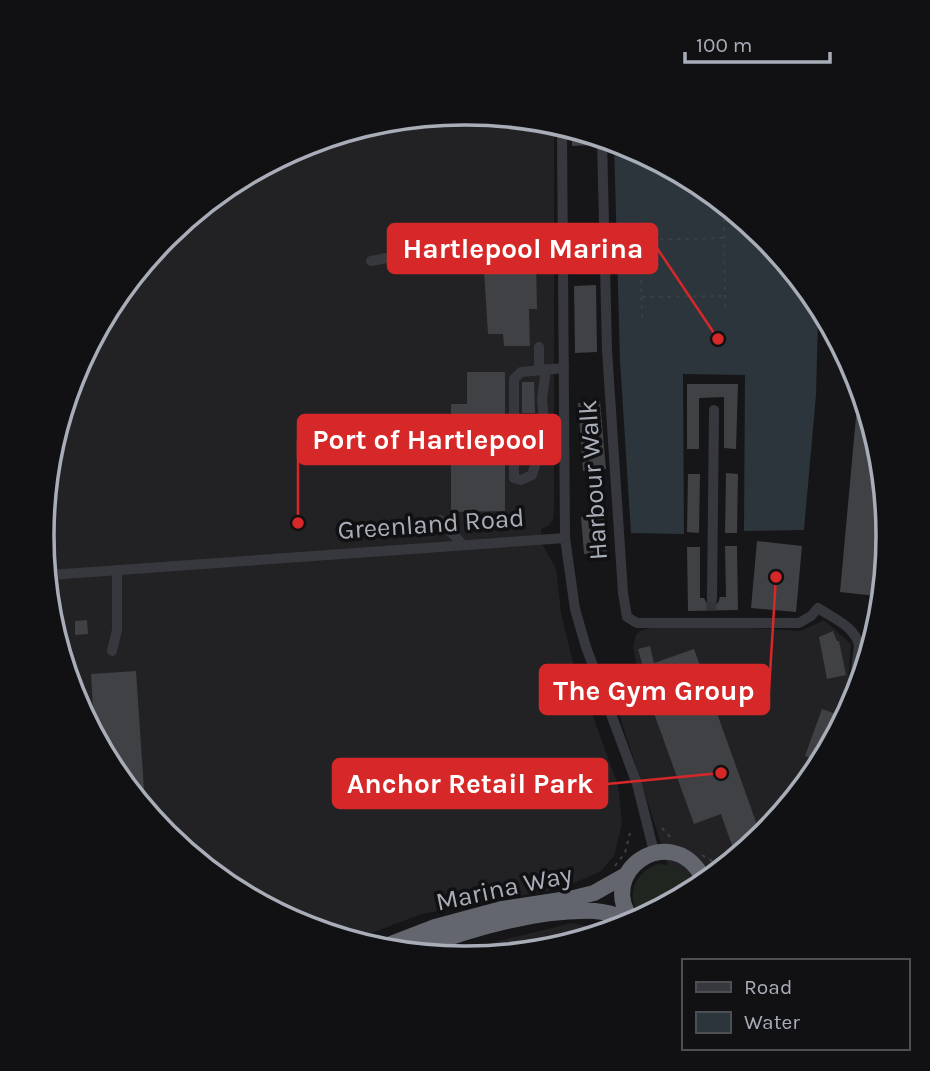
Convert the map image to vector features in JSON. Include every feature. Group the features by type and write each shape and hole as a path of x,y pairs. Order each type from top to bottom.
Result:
{"highway":[{"path":"654,852 678,853 701,871"},
{"name":"Marina Way","path":"399,941 435,927 502,909 594,893 618,873 654,852"},
{"path":"618,873 622,899 628,912"},
{"name":"Marina Way","path":"441,945 480,928 571,912 608,912 619,916"}],"street":[{"path":"562,137 565,538 575,609 586,648 637,784 654,852"},
{"name":"Harbour Walk","path":"602,149 604,389 612,505 627,617 638,623 799,623 818,608 857,636"},
{"path":"371,261 454,245 562,235"},
{"path":"539,347 543,369 545,433 532,475 521,480 514,478 514,379 521,372 543,369 564,368"},
{"path":"712,597 714,410"},
{"path":"545,433 564,431"},
{"path":"440,520 463,544"},
{"name":"Greenland Road","path":"56,575 565,538"},
{"path":"112,651 117,630 117,570"},
{"path":"711,610 712,623"},
{"path":"858,654 857,636 864,633"}],"path":[{"path":"724,217 725,312"},
{"path":"642,222 643,257"},
{"path":"643,240 724,238"},
{"path":"641,280 642,317"},
{"path":"642,298 725,296"},
{"path":"618,873 631,833"}],"shaded area":[{"path":"438,126 519,128 554,135 554,510 553,520 541,529 542,544 556,569 561,613 572,659 618,785 622,824 614,856 600,872 562,888 422,914 368,934 333,924 283,904 237,877 194,844 139,786 109,741 97,717 68,642 55,562 58,482 76,403 109,330 123,307 156,265 215,210 283,167 359,139 411,128"},
{"path":"824,620 851,644 848,683 833,717 807,764 774,806 736,844 675,888 608,680 637,668 633,648 636,635 650,628 736,627 801,631"},
{"path":"657,864 668,865 677,868 688,880 636,909 633,902 634,887 649,868"},
{"path":"572,923 589,926 519,943 482,945"}],"water":[{"path":"614,153 670,180 736,227 791,285 818,325 816,395 804,530 744,531 745,375 683,374 684,534 631,533 620,361"}],"building":[{"path":"572,139 591,145 572,146"},
{"path":"536,259 537,309 529,309 530,346 504,346 503,334 488,334 484,271 478,272 477,261"},
{"path":"596,285 597,352 575,353 574,286"},
{"path":"467,372 505,372 505,511 451,512 451,404 467,404"},
{"path":"522,382 534,382 535,413 522,413"},
{"path":"687,384 738,384 736,449 724,448 724,397 699,398 699,449 687,449"},
{"path":"600,401 606,469 583,471 578,403"},
{"path":"857,411 872,482 875,562 871,595 840,592"},
{"path":"726,473 738,474 737,533 725,533"},
{"path":"688,474 700,474 699,533 687,532"},
{"path":"604,516 607,552 584,554 581,517"},
{"path":"757,541 802,546 796,612 751,608"},
{"path":"725,546 737,546 738,610 688,611 687,547 700,547 700,598 713,606 718,603 720,597 726,597"},
{"path":"87,620 88,634 75,635 75,621"},
{"path":"833,631 839,641 846,675 827,679 819,637"},
{"path":"650,646 654,663 694,649 757,824 732,847 721,814 694,824 638,669 643,667 638,649"},
{"path":"136,671 144,790 123,764 93,708 91,674"},
{"path":"822,709 835,713 811,758 805,756"}],"tunnel":[{"path":"711,610 712,598"}],"place":[{"name":"Hartlepool Marina","path":"718,339"},
{"name":"Port of Hartlepool","path":"298,523"},
{"name":"The Gym Group","path":"776,577"},
{"name":"Anchor Retail Park","path":"721,773"}]}
